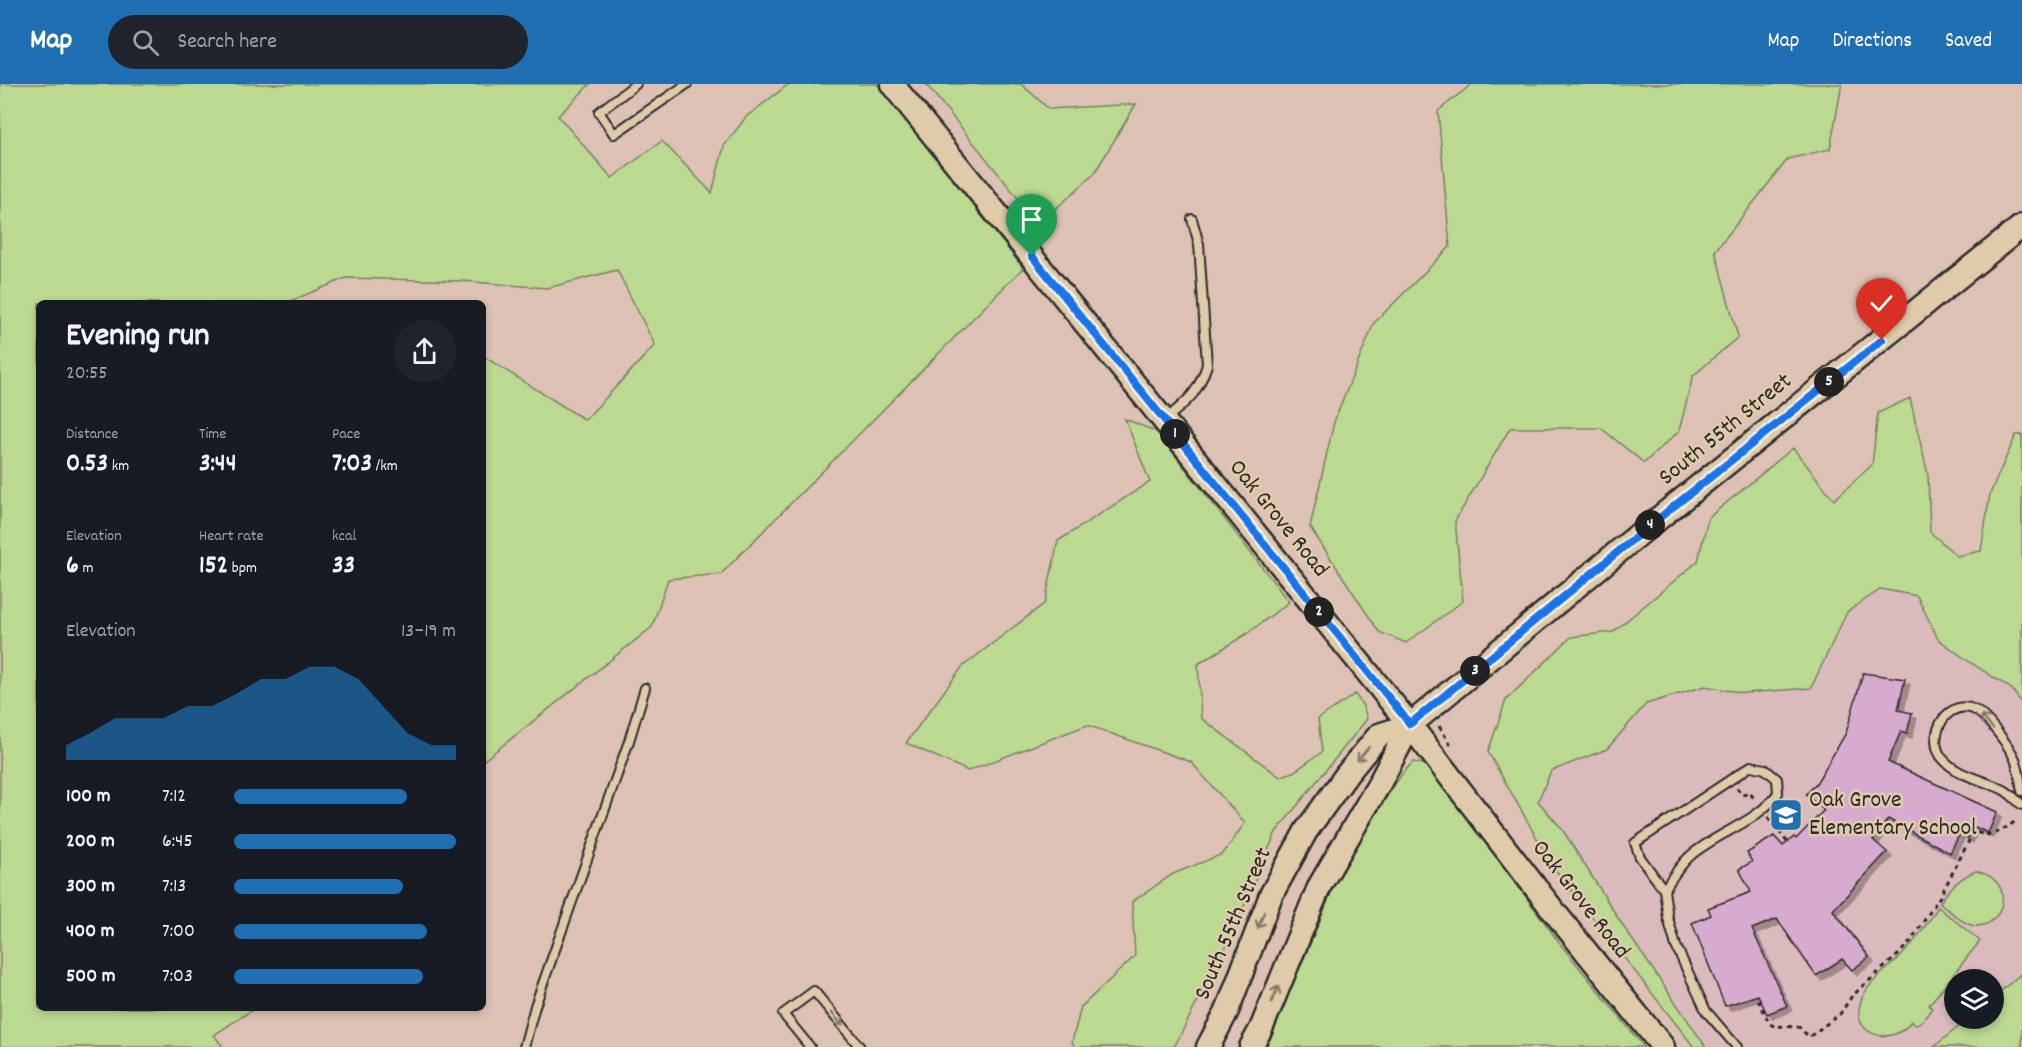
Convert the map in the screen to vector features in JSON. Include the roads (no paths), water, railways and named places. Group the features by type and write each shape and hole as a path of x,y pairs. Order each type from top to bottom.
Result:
{"street":[{"name":"Oak Grove Road","path":"892,84 1410,724 1563,923 1663,1047"},
{"name":"South 55th Street","path":"1208,1047 1227,1011 1271,895 1306,831 1347,774 1379,735 1410,724 1643,531 2022,226"},
{"name":"South 55th Street","path":"1251,1047 1261,1029 1320,885 1378,786 1410,724"}],"lane":[{"path":"636,84 599,112 614,134 687,84"},
{"path":"1164,421 1195,393 1201,384 1207,365 1199,244 1192,219"},
{"path":"524,1047 535,1006 614,785 645,688"},
{"path":"2022,791 2016,762 2009,748 1982,715 1969,708 1954,711 1945,717 1936,735 1936,749 1941,757 1954,768 2005,791 2022,805"},
{"path":"1664,890 1674,874 1691,855 1769,806 1778,793 1777,779 1765,769 1751,766 1635,843 1640,857 1664,890 1668,918 1676,946 1706,1011 1737,1047"},
{"path":"810,1047 783,1014 814,991 860,1047"}],"place":[{"name":"Oak Grove Elementary School","path":"1786,815"}]}
